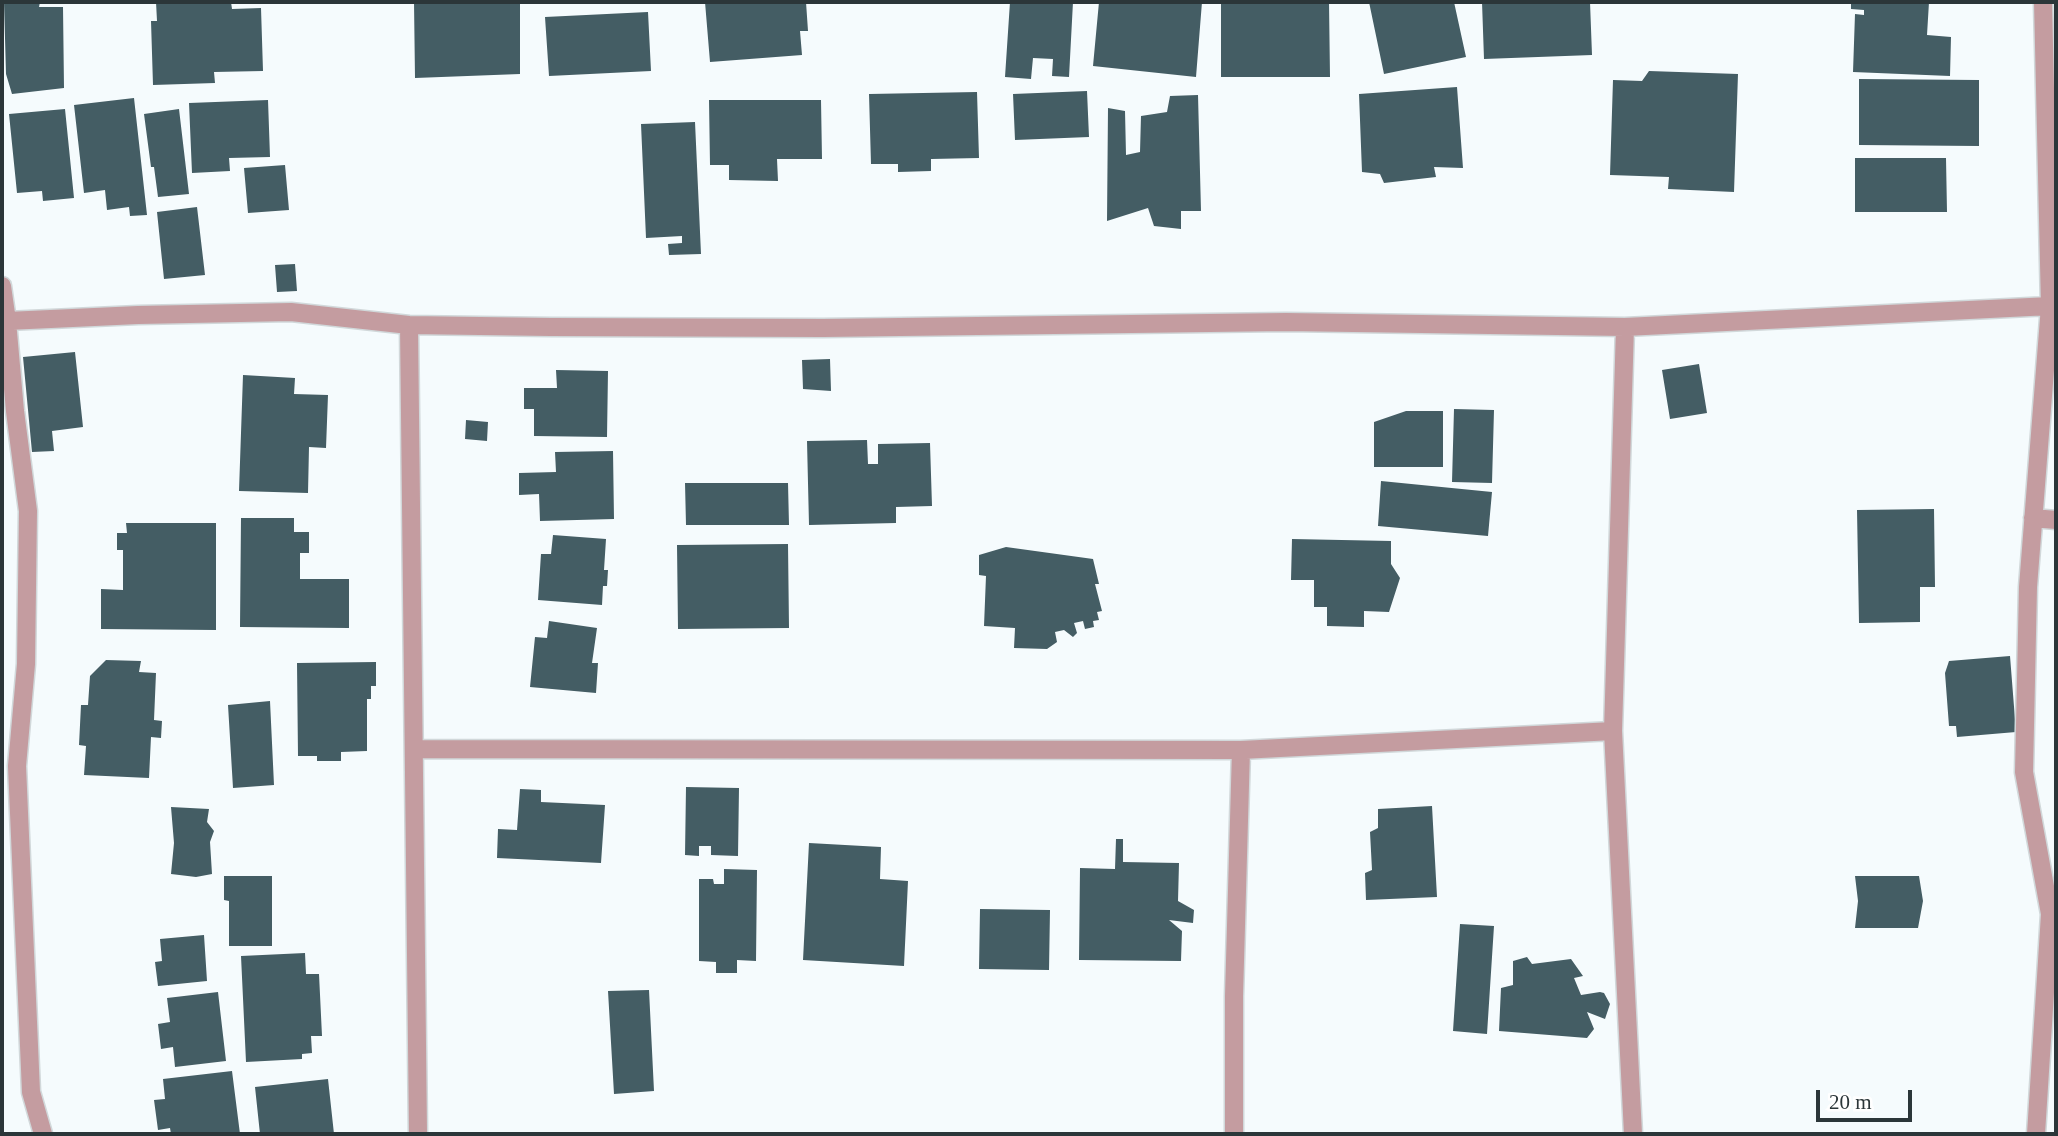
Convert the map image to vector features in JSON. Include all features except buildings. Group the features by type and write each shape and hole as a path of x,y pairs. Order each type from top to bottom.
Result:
{"street":[{"path":"2036,1134 2050,914 2024,772 2028,587 2050,306 2043,2"},
{"path":"2,286 28,511 26,664 17,766 31,1092 43,1134"},
{"path":"7,321 138,315 291,313 409,324 823,328 1286,322 1625,327 2050,306"},
{"path":"409,324 418,1134"},
{"path":"1625,327 1613,731 1633,1134"},
{"path":"2033,518 2056,520"},
{"path":"414,749 1241,750 1613,731"},
{"path":"1234,1134 1234,996 1241,750"}]}
